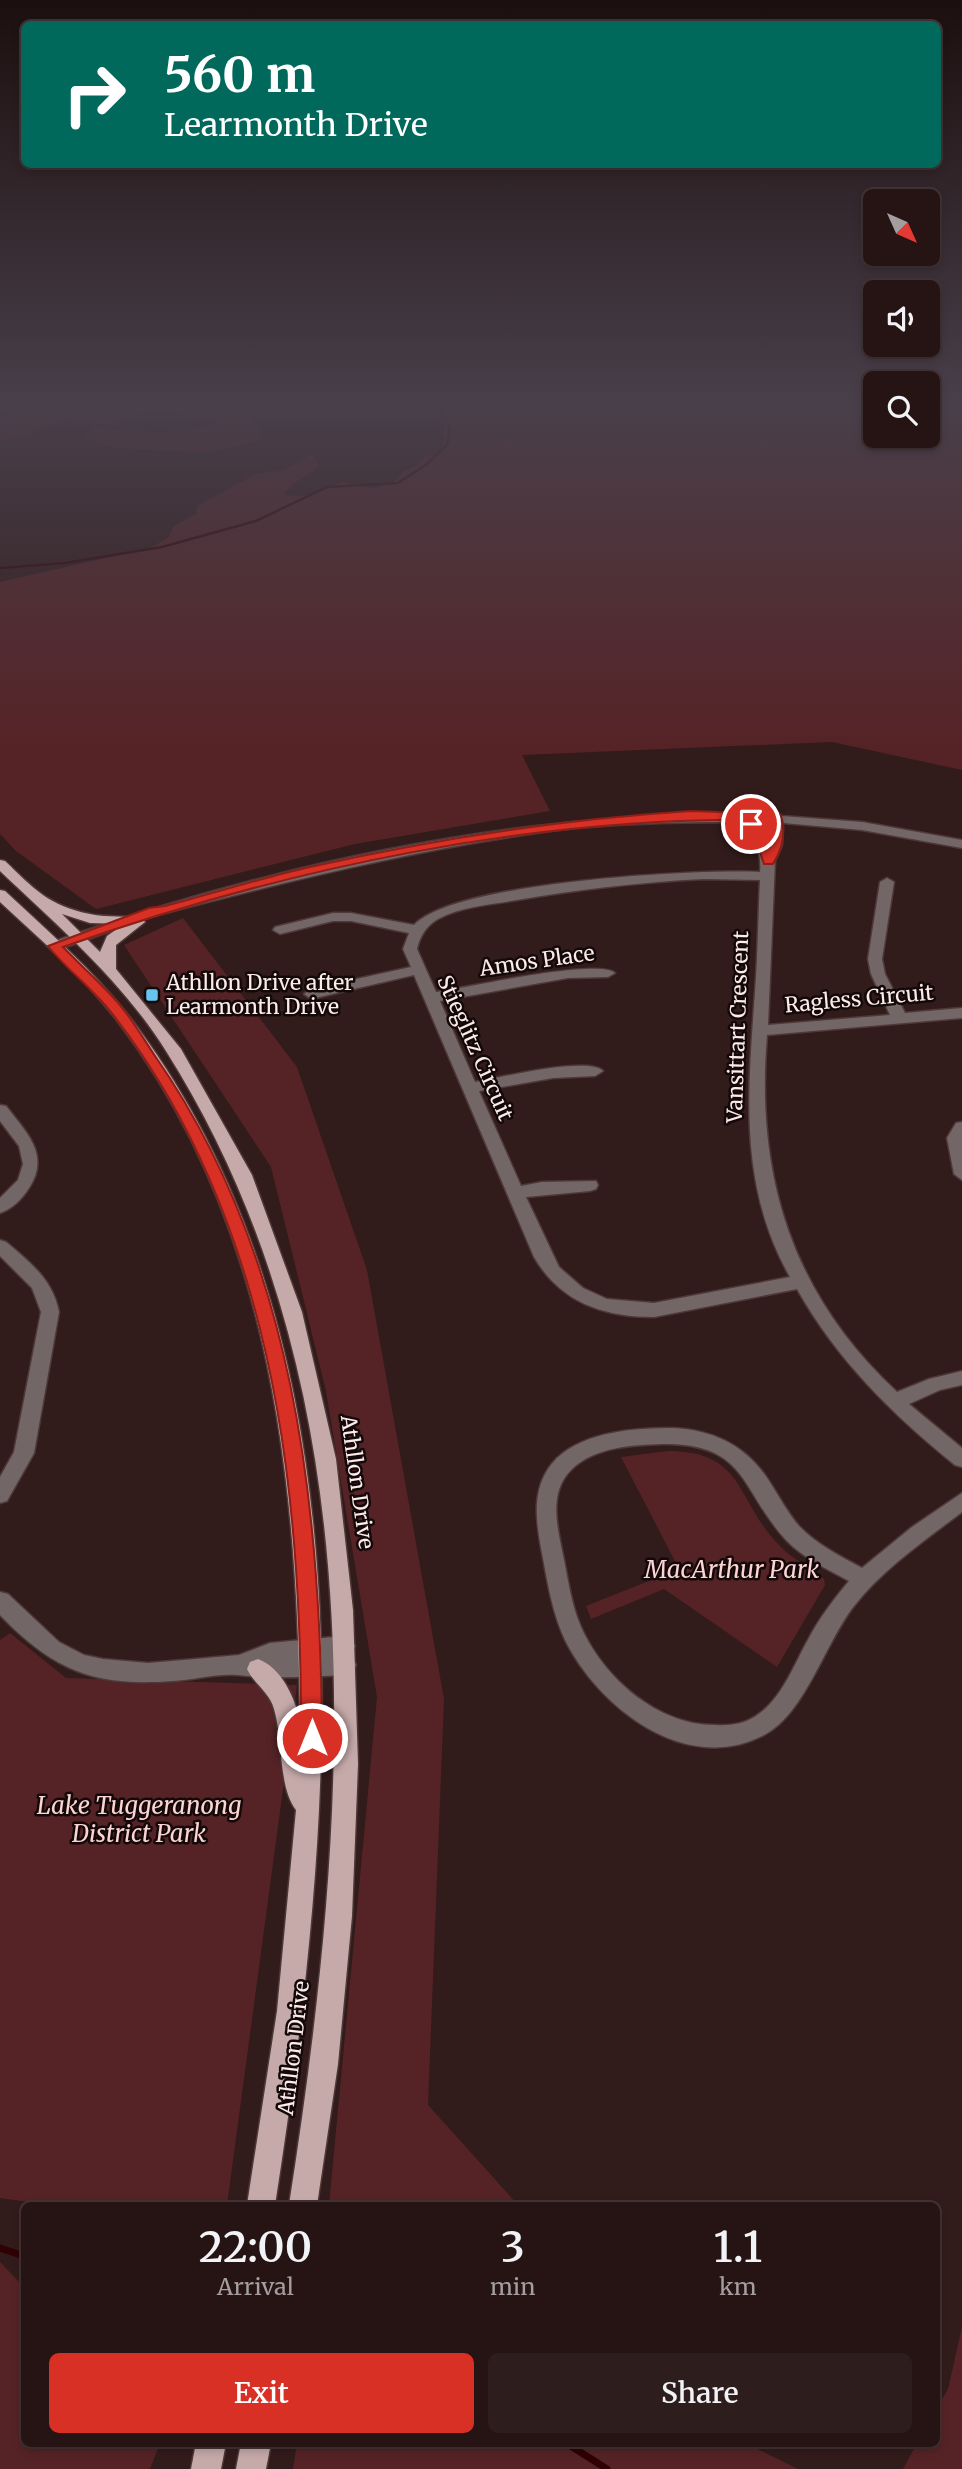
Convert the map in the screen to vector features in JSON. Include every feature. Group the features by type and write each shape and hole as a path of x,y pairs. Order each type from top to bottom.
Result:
{"main road":[{"name":"Athllon Drive","path":"0,864 111,970 173,1050 222,1131 256,1206 277,1262 297,1325 318,1415 332,1505 344,1655 346,1762 340,1887 328,2023 303,2202"},
{"name":"Athllon Drive","path":"0,894 114,1007 176,1097 223,1191 244,1245 281,1375 296,1468 308,1573 312,1658 309,1824 295,1984 261,2202"},
{"path":"44,905 90,919 132,921"},
{"path":"111,970 105,955 106,946 132,921"},
{"path":"249,1667 275,1684 285,1702 290,1720 293,1758 309,1824"},
{"path":"206,2469 210,2447"},
{"path":"251,2469 255,2447"}],"street":[{"name":"Vansittart Crescent","path":"735,815 755,828 768,868"},
{"path":"54,946 132,921 158,916 166,910 309,871 457,841 606,820 776,816 898,830 962,844"},
{"name":"Vansittart Crescent","path":"776,816 778,832 768,868 756,1120 760,1161 776,1228 799,1282 826,1324 860,1367 962,1459"},
{"path":"778,832 806,819"},
{"path":"280,930 325,919 351,917 417,930 432,917 446,910 531,894 656,877 768,868"},
{"path":"887,882 875,959 878,974 900,1018"},
{"name":"Stieglitz Circuit","path":"417,930 411,949 418,970 549,1268 562,1282 579,1295 610,1308 632,1311 654,1310 799,1282"},
{"path":"312,994 418,970"},
{"name":"Amos Place","path":"430,998 568,974 608,973"},
{"name":"Ragless Circuit","path":"759,1031 962,1013"},
{"path":"469,1088 553,1073 595,1071"},
{"path":"0,1110 28,1147 30,1168 22,1188 0,1208"},
{"path":"962,1127 955,1138 962,1174"},
{"path":"515,1193 542,1188 590,1185"},
{"path":"0,1246 39,1281 49,1299 50,1312 24,1453 0,1495"},
{"path":"896,1401 936,1384 962,1378"},
{"path":"862,1578 811,1548 794,1534 781,1517 759,1477 741,1458 722,1447 690,1436 660,1435 606,1442 587,1449 563,1466 552,1482 546,1500 546,1521 564,1612 591,1663 624,1699 659,1724 691,1735 730,1736 755,1728 775,1714 789,1696 836,1609 862,1578 962,1501"},
{"path":"0,1601 31,1633 59,1654 104,1670 136,1673 249,1667 344,1655"}],"green space":[{"path":"194,515 962,515 962,770 832,742 522,755 550,811 355,844 96,909 16,851 0,834 0,582 150,548 168,538 174,526"},
{"path":"183,918 297,1067 367,1270 444,1699 428,2105 515,2202 329,2202 377,1697 326,1391 271,1167 124,945"},
{"name":"MacArthur Park","path":"668,1451 693,1453 711,1459 725,1469 736,1480 777,1543 824,1579 825,1585 777,1667 664,1589 591,1619 586,1606 679,1569 621,1457"},
{"name":"Lake Tuggeranong District Park","path":"10,1633 66,1678 297,1685 227,2202 29,2202 0,2198 0,1640"},
{"path":"0,2262 21,2284 21,2447 158,2447 150,2469 0,2469"},
{"path":"962,2327 962,2469 903,2469 915,2447 940,2447 940,2402 948,2389"},
{"path":"296,2447 753,2447 798,2469 293,2469"}],"waterway":[{"path":"0,568 65,563 162,547 268,515"},
{"path":"0,2248 21,2255"},
{"path":"572,2447 607,2469"}],"place":[{"name":"Athllon Drive after Learmonth Drive","path":"152,995"}],"route":[{"path":"312,1738 312,1649 301,1495 281,1375 244,1245 223,1191 176,1097 114,1007 54,946 153,911 166,910 309,871 457,841 606,820 691,815 776,816 778,832 768,861 762,840 751,824"}]}
